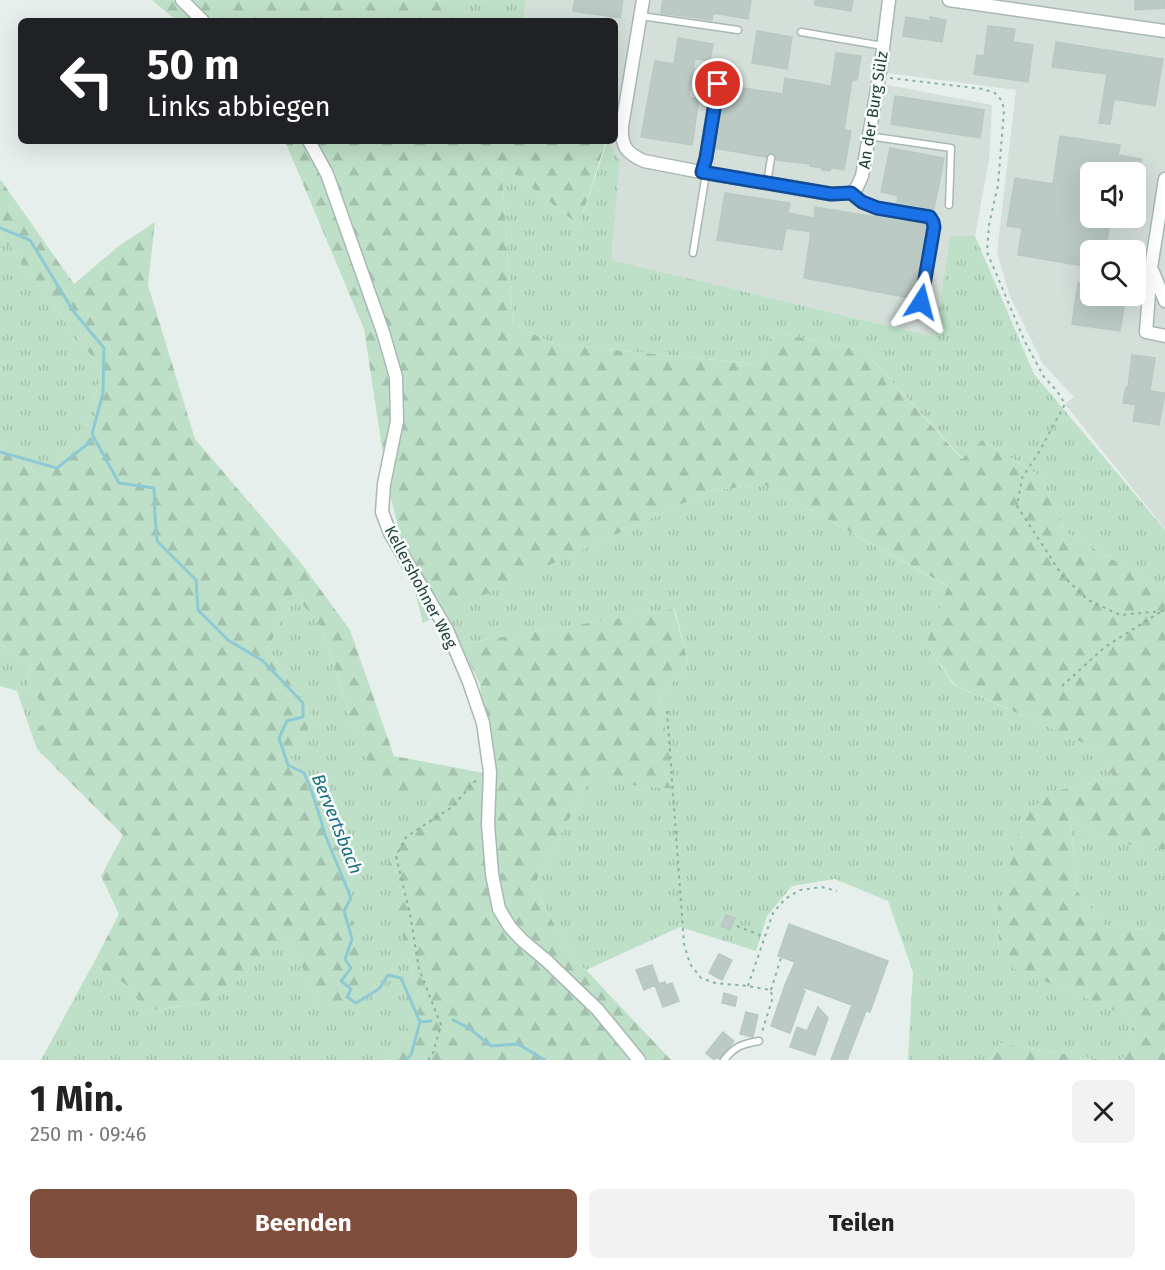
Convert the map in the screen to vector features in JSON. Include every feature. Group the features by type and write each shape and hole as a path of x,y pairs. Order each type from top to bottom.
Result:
{"street":[{"path":"182,0 200,18"},
{"path":"643,0 622,126 626,149 644,161 704,173 831,194 851,193"},
{"name":"An der Burg Sülz","path":"851,193 862,176 889,0"},
{"path":"949,0 1165,32"},
{"name":"Kellershohner Weg","path":"311,144 327,174 383,332 396,377 397,421 384,484 382,512 390,533 447,630 483,723 490,772 488,824 492,874 499,909 510,927 522,940 598,1010 639,1060"},
{"path":"1165,179 1151,268 1146,332 1165,336"},
{"path":"1151,268 1165,301"}],"lane":[{"path":"641,16 738,30"},
{"path":"801,32 883,46"},
{"path":"693,254 718,84"},
{"path":"868,136 951,148 949,205"},
{"path":"767,184 771,158"},
{"path":"851,193 862,202 877,208 930,217 933,222 921,302"},
{"path":"724,1060 741,1044 759,1041"}],"path":[{"path":"879,77 984,89 995,93 1002,101 1004,122 998,185 988,225 987,252 1025,342 1044,377 1065,404 1022,478 1017,506 1062,575 1088,600 1120,615 1164,611"},
{"path":"1062,686 1105,647 1164,611"},
{"path":"667,711 684,944 690,964 701,978 715,983 770,990"},
{"path":"428,1060 433,1053 441,1024 419,969 410,914 396,856 406,837 452,807 474,782 490,772"},
{"path":"748,986 773,913 784,899 800,890 822,886 837,891"},
{"path":"737,927 765,937"},
{"path":"759,1041 773,998 770,990 782,958"}],"shaded area":[{"path":"526,0 1165,0 1165,529 1065,404 1074,397 1043,364 1009,294 997,252 1016,90 880,72 878,83 992,105 989,160 975,236 950,236 935,337 610,260 620,160 608,144 618,144 618,18 523,18"}],"green space":[{"path":"152,0 437,0 477,18 173,18"},
{"path":"437,0 526,0 523,18 477,18"},
{"path":"286,144 605,144 579,225 501,164 513,324 554,344 756,364 774,332 864,351 962,459 982,440 1041,477 1066,533 1165,589 1165,849 1141,849 1071,823 1077,891 1104,925 1165,931 1165,1060 1123,1060 1135,1019 999,962 998,908 1023,815 1052,792 1113,777 1099,750 955,685 926,644 948,586 765,485 712,490 423,623 388,487 364,329"},
{"path":"606,144 608,144 620,160 611,260 935,337 950,236 975,236 1034,374 1165,530 1165,589 1066,533 1041,477 982,440 963,459 864,351 774,332 757,364 554,344 513,324 501,164 579,225"},
{"path":"0,179 74,284 120,245 155,222 148,285 195,439 301,563 350,630 394,756 489,774 480,684 460,644 674,609 688,662 660,699 675,789 589,781 533,887 576,962 671,1060 388,1060 410,1023 418,988 406,952 387,855 434,799 382,788 358,741 322,628 293,593 268,649 314,720 290,756 336,825 365,995 335,1015 319,1006 289,937 208,1002 147,1011 125,984 93,964 119,914 101,876 123,835 37,749 32,735 50,716 26,681 31,666 0,643 0,447 41,476 55,466 91,417 101,369 0,234"},
{"path":"0,234 101,369 91,417 55,466 41,476 0,447"},
{"path":"765,485 949,587 926,644 954,685 1100,750 1113,777 1052,792 998,908 999,961 1136,1019 1123,1060 1101,1060 1000,1043 991,1060 908,1060 913,972 888,901 835,879 792,886 767,916 756,951 680,927 586,970 576,962 533,887 589,780 674,789 660,699 688,662 675,609 460,644 442,613 712,490"},
{"path":"293,593 322,628 358,741 434,798 406,952 418,988 410,1023 388,1060 41,1060 93,964 125,984 148,1011 208,1002 289,936 319,1006 364,995 336,825 290,756 314,720 268,649"},
{"path":"0,643 31,666 26,681 50,716 32,735 17,691 0,686"},
{"path":"1071,823 1141,849 1165,849 1165,931 1104,925 1077,891"},
{"path":"1000,1043 1101,1060 991,1060"}],"building":[{"path":"575,0 623,0 620,18 573,11"},
{"path":"663,0 751,0 748,19 713,13 712,20 661,13"},
{"path":"815,0 853,0 851,11 815,5"},
{"path":"1135,0 1165,0 1165,8 1135,10"},
{"path":"906,17 930,21 930,17 946,20 942,42 903,36"},
{"path":"988,26 1015,29 1013,42 1033,45 1028,82 974,74 977,55 984,56"},
{"path":"757,31 792,37 787,69 752,63"},
{"path":"678,38 713,44 710,61 695,59 689,97 699,99 692,145 641,137 655,61 674,64"},
{"path":"1056,42 1163,59 1155,106 1114,99 1110,124 1099,123 1107,74 1052,67"},
{"path":"836,53 861,56 857,80 852,80 844,130 851,131 844,170 831,168 830,171 822,170 810,164 776,160 776,156 772,153 766,157 713,148 723,85 783,94 785,78 831,86"},
{"path":"895,96 984,110 980,138 891,124"},
{"path":"1060,136 1120,145 1118,155 1142,159 1142,162 1080,162 1080,228 1109,228 1107,240 1080,240 1080,265 1018,255 1022,228 1007,226 1015,178 1053,184"},
{"path":"890,148 944,158 934,209 897,202 898,196 881,192"},
{"path":"725,193 790,203 788,213 814,218 815,207 927,225 916,299 804,278 811,232 786,228 782,250 717,240"},
{"path":"1078,283 1080,283 1080,306 1124,306 1120,331 1072,324"},
{"path":"1132,355 1155,358 1150,391 1165,393 1159,425 1133,421 1136,405 1123,403 1126,387 1128,387"},
{"path":"726,915 735,918 730,930 721,926"},
{"path":"789,924 888,961 870,1012 866,1011 847,1060 831,1060 852,1005 800,986 805,991 790,1033 771,1026 795,962 778,956"},
{"path":"719,954 732,960 722,980 709,973"},
{"path":"652,965 659,984 672,983 679,1001 663,1007 655,985 644,990 636,970"},
{"path":"724,993 737,997 735,1006 722,1003"},
{"path":"818,1007 828,1018 815,1055 790,1047 797,1027 807,1031"},
{"path":"746,1012 758,1015 753,1037 740,1034"},
{"path":"723,1032 734,1041 719,1059 717,1057 714,1060 706,1053"}],"waterway":[{"name":"Bervertsbach","path":"0,228 30,240 74,312 104,348 103,393 92,434 119,483 154,488 157,541 196,580 198,610 228,640 263,661 303,703 303,717 287,721 279,738 288,765 304,773 326,837 351,898 344,911 352,939 345,959 351,968 341,981 351,989 347,997 356,1003 379,989 388,975 401,978 420,1022 411,1055 406,1060"},
{"path":"0,452 57,468 94,439"},
{"path":"453,1020 469,1028 491,1046 518,1044 545,1060"},
{"path":"420,1022 431,1021"}],"route":[{"path":"718,84 702,172 831,194 851,193 862,202 877,208 930,217 934,227 921,302"}]}
